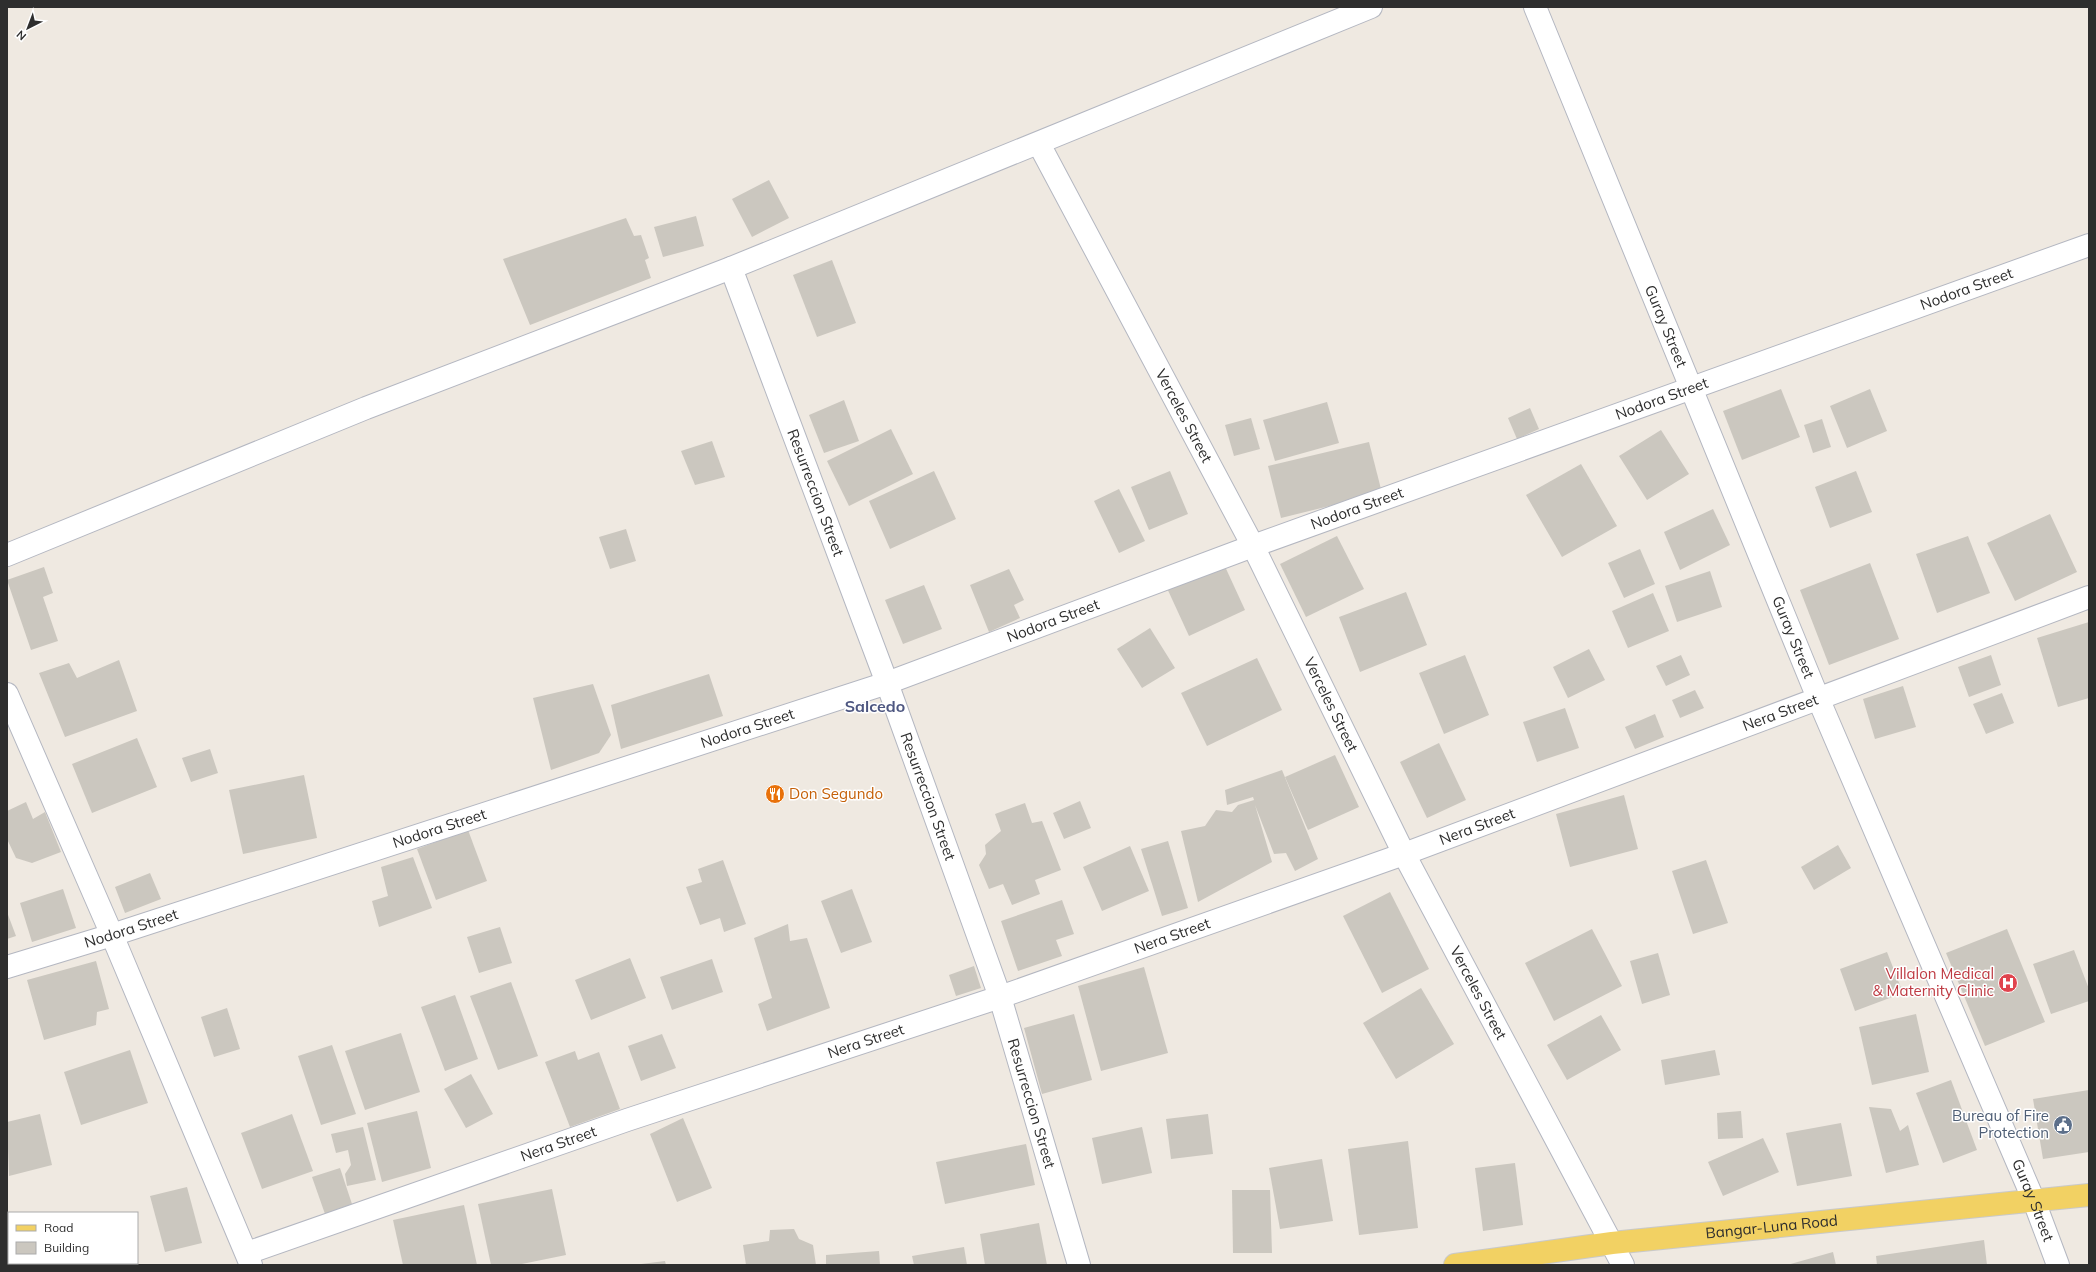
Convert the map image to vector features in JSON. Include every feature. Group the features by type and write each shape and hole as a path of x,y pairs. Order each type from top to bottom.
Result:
{"main road":[{"name":"Bangar-Luna Road","path":"1455,1265 1612,1242 2089,1195"}],"street":[{"path":"7,555 366,408 731,268 1039,144 1371,7"},
{"name":"Guray Street","path":"1535,7 1818,698 2034,1201 2058,1265"},
{"name":"Verceles Street","path":"1039,144 1253,546 1404,854 1623,1265"},
{"name":"Nodora Street","path":"7,967 112,935 886,683 1253,546 2089,245"},
{"name":"Resurreccion Street","path":"731,268 886,683 1000,997 1079,1265"},
{"name":"Nera Street","path":"249,1259 627,1120 1000,997 1404,854 2089,597"},
{"path":"7,694 112,935 249,1259"}],"building":[{"path":"769,180 789,218 752,237 732,199"},
{"path":"696,216 704,246 663,257 654,227"},
{"path":"626,218 634,236 641,235 649,258 645,260 651,278 530,325 503,259"},
{"path":"832,260 856,323 817,337 793,275"},
{"path":"1781,389 1800,437 1742,460 1723,411"},
{"path":"1870,389 1887,431 1847,448 1830,406"},
{"path":"844,400 859,441 824,453 809,415"},
{"path":"1327,402 1339,443 1275,461 1263,420"},
{"path":"1530,408 1539,429 1517,439 1508,418"},
{"path":"1251,418 1260,449 1234,456 1225,425"},
{"path":"1822,419 1831,447 1813,453 1804,425"},
{"path":"891,429 913,474 849,506 827,461"},
{"path":"1661,430 1689,474 1647,500 1619,456"},
{"path":"712,441 725,477 695,485 681,451"},
{"path":"1369,442 1382,493 1281,518 1268,466"},
{"path":"1581,464 1617,526 1562,557 1526,495"},
{"path":"934,471 956,519 890,549 869,501"},
{"path":"1170,471 1188,514 1149,530 1131,487"},
{"path":"1856,471 1872,512 1830,528 1815,487"},
{"path":"1119,489 1145,541 1119,553 1094,501"},
{"path":"1713,509 1730,545 1680,570 1664,532"},
{"path":"2050,514 2077,572 2015,601 1987,543"},
{"path":"626,529 636,561 610,569 599,537"},
{"path":"1337,536 1364,589 1306,617 1280,564"},
{"path":"1968,536 1990,593 1937,613 1916,554"},
{"path":"1640,549 1655,584 1624,598 1608,563"},
{"path":"1222,560 1245,610 1189,636 1166,586"},
{"path":"1870,563 1899,639 1829,665 1800,590"},
{"path":"44,567 53,593 43,597 58,641 31,650 7,580"},
{"path":"1009,569 1024,600 1014,605 1020,618 989,632 970,585"},
{"path":"1710,571 1722,607 1677,622 1665,586"},
{"path":"924,585 942,629 903,644 885,600"},
{"path":"1406,592 1427,645 1360,672 1339,617"},
{"path":"1653,593 1669,631 1628,648 1612,611"},
{"path":"2089,622 2089,698 2058,707 2037,638"},
{"path":"1150,628 1175,668 1142,688 1117,649"},
{"path":"1589,649 1605,680 1568,698 1553,667"},
{"path":"1465,655 1489,715 1444,734 1419,673"},
{"path":"1681,655 1690,675 1666,686 1656,666"},
{"path":"1991,655 2001,685 1969,697 1958,667"},
{"path":"1257,658 1282,710 1207,746 1181,693"},
{"path":"119,660 137,711 65,737 39,673 69,663 77,678"},
{"path":"709,674 723,716 621,749 611,705"},
{"path":"593,684 611,735 599,753 551,770 533,698"},
{"path":"1903,686 1916,727 1875,739 1863,699"},
{"path":"1695,690 1704,708 1680,718 1672,700"},
{"path":"2002,693 2014,723 1986,734 1973,704"},
{"path":"1565,708 1579,748 1537,762 1523,722"},
{"path":"1655,714 1664,737 1635,749 1625,727"},
{"path":"137,738 157,787 92,813 72,764"},
{"path":"1439,743 1466,800 1427,818 1400,762"},
{"path":"210,749 218,773 191,782 182,758"},
{"path":"1335,755 1359,807 1308,830 1285,777"},
{"path":"1282,770 1318,859 1295,871 1286,853 1274,854 1255,805 1272,862 1198,902 1181,831 1205,826 1216,810 1232,812 1238,805 1254,800 1253,797 1227,805 1225,790"},
{"path":"304,775 317,838 243,854 229,790"},
{"path":"1624,795 1638,849 1570,867 1556,814"},
{"path":"1080,801 1091,828 1064,839 1053,813"},
{"path":"26,802 33,819 45,812 61,852 32,863 16,858 7,839 7,811"},
{"path":"1025,803 1032,823 1042,821 1061,870 1035,880 1040,894 1012,905 1003,884 989,889 979,865 986,854 985,845 1001,831 995,814"},
{"path":"468,830 487,881 436,900 417,849"},
{"path":"1168,841 1188,908 1162,916 1141,849"},
{"path":"1838,845 1851,868 1814,890 1801,867"},
{"path":"1130,846 1149,891 1102,911 1083,867"},
{"path":"413,857 432,908 379,927 372,901 388,896 381,867"},
{"path":"723,860 746,924 724,932 720,918 700,925 686,887 702,882 698,869"},
{"path":"1706,860 1728,923 1693,934 1672,871"},
{"path":"150,873 161,899 125,913 115,887"},
{"path":"63,889 76,928 32,942 20,903"},
{"path":"852,889 872,942 841,953 821,901"},
{"path":"1390,892 1429,969 1382,993 1343,916"},
{"path":"1062,900 1074,934 1056,940 1062,956 1018,971 1001,921"},
{"path":"7,912 16,936 7,939"},
{"path":"788,924 790,941 807,938 830,1008 767,1031 758,1004 772,998 754,938"},
{"path":"500,927 512,963 479,973 467,937"},
{"path":"1592,929 1622,986 1554,1021 1525,963"},
{"path":"2007,929 2045,1022 1985,1046 1946,953"},
{"path":"2074,950 2089,989 2089,1001 2051,1014 2033,964"},
{"path":"1887,952 1903,993 1855,1011 1840,969"},
{"path":"1658,953 1670,995 1642,1004 1630,961"},
{"path":"630,958 646,998 591,1020 575,980"},
{"path":"712,959 723,992 672,1010 660,977"},
{"path":"96,961 109,1009 97,1012 96,1025 44,1040 27,980"},
{"path":"974,966 981,988 956,996 949,975"},
{"path":"1144,967 1168,1053 1101,1071 1078,986"},
{"path":"511,982 538,1056 498,1070 470,996"},
{"path":"1421,988 1454,1044 1396,1079 1363,1023"},
{"path":"455,995 478,1059 445,1071 421,1007"},
{"path":"227,1008 240,1049 214,1057 201,1017"},
{"path":"1074,1014 1092,1080 1042,1094 1024,1028"},
{"path":"1916,1014 1929,1072 1872,1085 1859,1027"},
{"path":"1601,1015 1621,1050 1567,1080 1547,1045"},
{"path":"401,1033 420,1092 365,1110 345,1051"},
{"path":"662,1034 676,1068 641,1081 628,1046"},
{"path":"332,1045 356,1114 321,1125 298,1056"},
{"path":"130,1050 148,1103 81,1125 64,1072"},
{"path":"1715,1050 1720,1075 1665,1085 1661,1060"},
{"path":"575,1051 578,1060 599,1052 620,1109 570,1127 545,1062"},
{"path":"471,1074 493,1114 466,1128 444,1089"},
{"path":"1951,1080 1977,1150 1943,1163 1916,1093"},
{"name":"Bureau of Fire Protection","path":"2089,1090 2089,1152 2043,1159 2033,1099"},
{"path":"1869,1107 1891,1109 1900,1131 1908,1125 1919,1165 1886,1173"},
{"path":"417,1111 431,1168 382,1182 367,1123"},
{"path":"1741,1111 1743,1138 1718,1139 1717,1113"},
{"path":"40,1114 52,1165 9,1176 7,1122"},
{"path":"292,1114 313,1171 262,1189 241,1133"},
{"path":"1208,1114 1213,1154 1171,1159 1166,1119"},
{"path":"683,1118 712,1188 677,1202 650,1134"},
{"path":"1841,1123 1852,1176 1797,1186 1786,1133"},
{"path":"363,1127 376,1180 347,1186 345,1174 351,1165 348,1150 336,1153 331,1134"},
{"path":"1142,1127 1152,1173 1102,1184 1092,1138"},
{"path":"1763,1138 1779,1172 1723,1196 1708,1162"},
{"path":"1408,1141 1418,1228 1359,1235 1348,1149"},
{"path":"1026,1144 1035,1185 945,1204 936,1162"},
{"path":"1322,1159 1333,1221 1280,1229 1269,1168"},
{"path":"1515,1163 1523,1225 1483,1231 1475,1168"},
{"path":"340,1168 352,1204 325,1214 312,1177"},
{"path":"187,1187 202,1243 165,1252 150,1196"},
{"path":"552,1189 566,1255 517,1265 491,1265 478,1204"},
{"path":"1232,1190 1270,1190 1272,1253 1233,1253"},
{"path":"464,1205 477,1265 403,1265 393,1220"},
{"path":"1039,1223 1047,1265 985,1265 980,1234"},
{"path":"794,1229 799,1239 813,1245 816,1265 746,1265 743,1245 769,1241 770,1230"},
{"path":"7,1240 8,1264 36,1264 36,1265 7,1265"},
{"path":"1984,1240 1987,1265 1877,1265 1876,1256"},
{"path":"964,1247 967,1265 914,1265 912,1256"},
{"path":"879,1251 880,1265 826,1265 826,1255"},
{"path":"1833,1252 1836,1265 1787,1265"},
{"path":"665,1261 666,1265 641,1265 641,1264"}],"place":[{"name":"Don Segundo","path":"775,794"},
{"name":"Villalon Medical & Maternity Clinic","path":"2008,983"},
{"name":"Bureau of Fire Protection","path":"2063,1125"}],"district":[{"name":"Salcedo","path":"875,706"}]}
